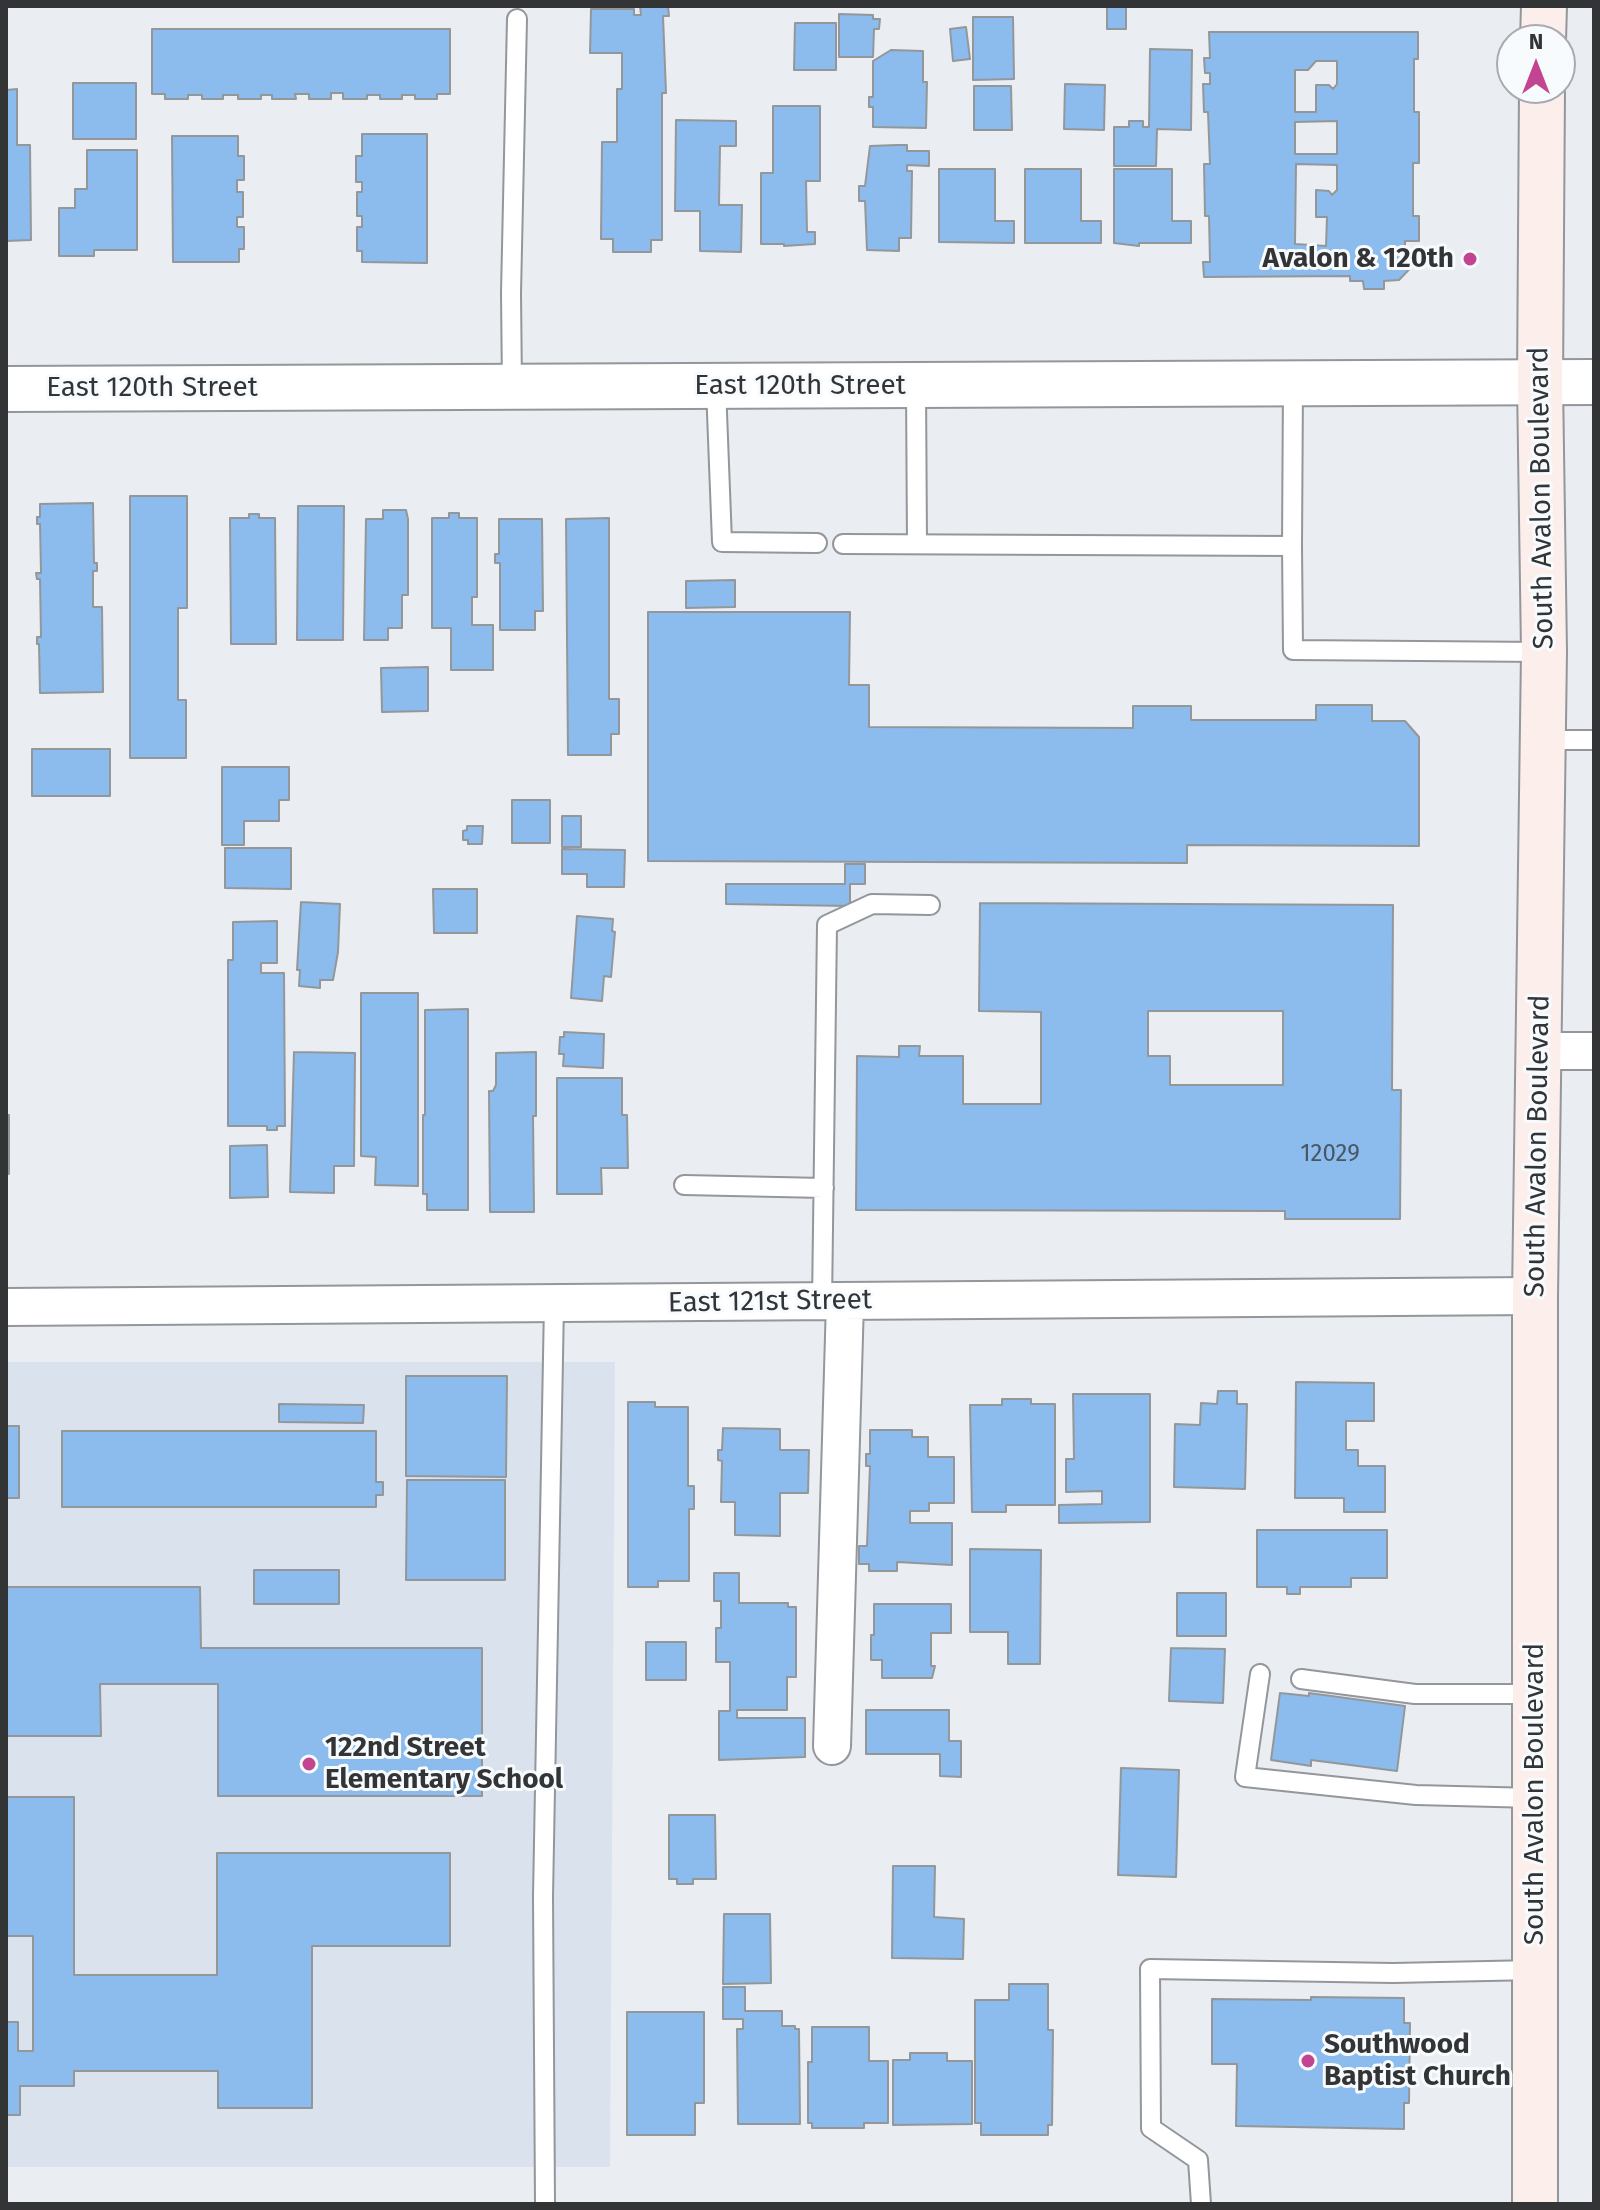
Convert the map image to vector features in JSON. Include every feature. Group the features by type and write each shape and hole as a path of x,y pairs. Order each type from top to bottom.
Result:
{"main road":[{"name":"South Avalon Boulevard","path":"1535,2204 1535,1296 1544,652 1540,383 1542,104"}],"street":[{"name":"East 120th Street","path":"6,389 1594,382"},
{"path":"1540,1051 1594,1051"},
{"name":"East 121st Street","path":"6,1307 1535,1296"},
{"path":"832,1746 833,1302"}],"lane":[{"path":"512,387 517,19"},
{"path":"1293,384 1293,650 1544,652"},
{"path":"916,386 917,544"},
{"path":"716,387 722,542 817,543"},
{"path":"843,544 1292,546"},
{"path":"1543,740 1594,740"},
{"path":"833,1302 824,1188 827,925 872,904 930,905"},
{"path":"684,1185 824,1188"},
{"path":"545,2204 543,1896 554,1304"},
{"path":"1260,1674 1245,1777 1416,1795 1535,1798"},
{"path":"1301,1679 1415,1694 1535,1694"},
{"path":"1201,2204 1198,2160 1151,2128 1150,1969 1393,1973 1535,1970"}],"shaded area":[{"name":"122nd Street Elementary School","path":"6,1362 615,1362 610,2167 6,2167"}],"building":[{"path":"640,6 668,6 669,16 663,16 666,93 662,93 662,240 651,240 651,252 613,252 613,239 601,239 602,142 617,142 617,89 622,89 622,53 590,53 591,9 634,9 634,15 641,15"},
{"path":"1107,6 1126,6 1126,29 1107,29"},
{"path":"839,14 873,15 873,19 880,19 879,29 874,29 873,57 839,57"},
{"path":"973,17 1013,17 1014,79 973,80"},
{"path":"795,23 836,23 836,70 794,70"},
{"path":"966,27 970,59 953,61 950,29"},
{"path":"152,29 450,29 450,94 437,94 437,99 415,99 415,95 402,95 402,99 380,99 380,95 367,95 367,99 343,99 343,93 331,93 331,99 309,99 309,94 295,94 296,99 272,99 272,95 261,95 261,99 238,99 238,95 223,95 223,99 202,99 202,95 188,95 188,99 165,99 165,94 152,94"},
{"path":"1209,32 1418,32 1418,59 1414,59 1414,112 1419,112 1419,163 1413,163 1413,216 1419,216 1419,241 1405,241 1405,259 1419,259 1399,280 1384,281 1384,289 1364,289 1363,281 1350,281 1350,276 1204,277 1203,262 1210,262 1204,164 1210,164 1208,112 1204,112 1203,84 1210,84 1210,73 1205,73 1204,58 1210,58","holes":["1316,61 1337,61 1337,84 1333,89 1329,85 1316,85 1316,112 1295,112 1295,70 1308,70","1337,121 1337,154 1295,154 1295,122","1296,164 1337,165 1337,190 1332,195 1329,191 1316,190 1316,217 1327,217 1326,246 1295,244"]},
{"path":"1150,49 1192,50 1191,130 1157,129 1156,166 1114,166 1114,127 1129,127 1129,121 1143,121 1143,127 1149,127"},
{"path":"891,50 923,51 923,82 927,82 926,128 873,127 873,107 869,107 869,97 873,97 873,61"},
{"path":"73,83 136,83 136,139 73,139"},
{"path":"1065,84 1105,85 1104,130 1064,129"},
{"path":"974,86 1011,86 1012,130 974,130"},
{"path":"17,89 17,145 30,145 31,240 6,241 6,90"},
{"path":"773,106 820,106 820,181 806,181 807,232 815,232 815,244 761,244 761,173 773,173"},
{"path":"676,120 736,121 736,146 720,146 719,205 742,205 741,252 700,251 700,211 675,211"},
{"path":"362,134 427,134 427,263 362,262 362,251 357,251 357,227 362,227 362,216 357,216 357,192 362,192 362,182 356,182 356,156 362,156"},
{"path":"172,136 238,136 238,156 244,156 244,180 237,180 237,192 243,192 243,217 237,217 237,227 244,227 244,249 239,249 239,262 173,262"},
{"path":"907,145 907,151 929,151 929,166 907,165 907,171 912,171 911,238 899,238 899,251 867,250 865,201 859,201 859,186 865,186 870,146"},
{"path":"87,150 137,150 137,250 94,250 94,256 59,256 59,208 75,208 75,189 87,189"},
{"path":"939,169 995,169 995,221 1014,221 1014,243 939,242"},
{"path":"1025,169 1081,169 1081,221 1101,221 1101,243 1025,243"},
{"path":"1114,169 1172,169 1172,221 1191,221 1191,243 1139,243 1139,246 1114,243"},
{"path":"130,496 187,496 187,608 178,608 178,700 186,700 186,758 130,758"},
{"path":"93,503 94,563 97,563 97,571 93,571 93,607 102,607 103,692 40,693 37,637 41,637 40,579 37,579 36,573 41,573 40,524 37,524 40,504"},
{"path":"298,506 344,506 343,640 297,640"},
{"path":"383,510 406,510 408,595 402,595 402,628 388,628 388,640 364,640 366,519 383,519"},
{"path":"449,513 459,513 459,518 477,518 477,597 472,597 472,625 493,625 493,670 451,670 451,628 432,628 432,518 449,518"},
{"path":"249,514 259,514 259,518 275,518 276,644 231,644 230,518 249,518"},
{"path":"609,518 609,699 619,699 619,734 611,734 611,755 568,755 566,519"},
{"path":"499,519 542,519 543,611 535,611 535,630 500,630 500,563 495,563 495,554 499,554"},
{"path":"735,580 735,607 686,608 686,581"},
{"path":"648,612 850,612 849,685 869,685 869,727 1133,728 1133,706 1191,706 1191,720 1316,720 1316,705 1372,705 1372,721 1405,721 1419,737 1419,846 1187,845 1187,863 648,861"},
{"path":"428,667 428,711 382,712 381,668"},
{"path":"32,749 110,749 110,796 32,796"},
{"path":"222,767 289,767 289,800 279,800 279,821 244,821 244,845 222,845"},
{"path":"512,800 550,800 550,843 512,843"},
{"path":"562,816 581,816 581,847 562,847"},
{"path":"467,826 483,826 482,844 468,844 468,840 463,840 463,831 467,830"},
{"path":"225,848 291,848 291,889 225,888"},
{"path":"562,849 625,850 624,887 587,887 587,874 562,874"},
{"path":"845,864 865,864 865,884 850,884 850,906 726,904 726,884 845,884"},
{"path":"433,889 477,889 477,933 434,933"},
{"path":"301,902 340,904 338,952 333,980 320,980 320,988 299,986"},
{"path":"980,903 1393,905 1392,1090 1401,1090 1400,1219 1285,1219 1285,1211 856,1210 857,1056 899,1057 899,1046 920,1046 919,1056 963,1056 963,1104 1041,1104 1041,1012 979,1011","holes":["1148,1011 1283,1011 1283,1085 1170,1085 1170,1056 1148,1056"]},
{"path":"577,916 613,919 612,931 615,932 611,977 604,976 602,1001 571,998"},
{"path":"277,921 277,963 261,963 261,973 284,973 285,1126 267,1130 267,1126 228,1126 228,960 233,960 233,922"},
{"path":"361,993 418,993 418,1186 375,1185 376,1157 361,1156"},
{"path":"468,1009 468,1210 427,1210 427,1194 423,1194 425,1010"},
{"path":"564,1032 604,1034 603,1068 563,1066 564,1054 559,1054 560,1037 564,1037"},
{"path":"294,1052 355,1053 354,1166 334,1166 334,1193 290,1192"},
{"path":"536,1052 534,1212 490,1212 489,1091 493,1091 496,1085 496,1053"},
{"path":"557,1078 622,1078 622,1115 627,1115 628,1168 601,1168 602,1194 557,1194"},
{"path":"6,1115 9,1115 9,1174 6,1174"},
{"path":"267,1145 268,1197 230,1198 230,1146"},
{"path":"406,1376 507,1376 506,1477 406,1476"},
{"path":"1296,1382 1374,1383 1374,1421 1346,1421 1346,1450 1358,1450 1358,1466 1385,1466 1385,1512 1344,1512 1344,1498 1295,1498"},
{"path":"1218,1391 1237,1391 1237,1404 1247,1404 1245,1489 1174,1487 1175,1424 1200,1425 1201,1403 1217,1404"},
{"path":"1073,1394 1150,1394 1150,1522 1059,1523 1059,1505 1102,1504 1102,1491 1066,1492 1066,1459 1074,1459"},
{"path":"1002,1399 1031,1399 1031,1404 1055,1404 1055,1505 1006,1505 1006,1512 972,1512 970,1405 1002,1405"},
{"path":"628,1402 655,1402 655,1407 688,1407 688,1486 694,1486 694,1509 689,1509 689,1581 658,1581 658,1587 628,1587"},
{"path":"279,1404 364,1405 363,1423 279,1422"},
{"path":"6,1426 19,1426 19,1498 6,1498"},
{"path":"723,1428 780,1429 780,1450 809,1450 808,1493 780,1493 780,1536 735,1535 735,1502 721,1502 722,1461 718,1460 718,1450 722,1450"},
{"path":"870,1430 912,1430 912,1437 928,1437 928,1457 954,1457 954,1503 929,1503 929,1511 910,1511 910,1523 952,1523 952,1565 897,1562 897,1571 869,1571 869,1564 859,1564 859,1546 867,1546 870,1466 866,1466 866,1454 870,1454"},
{"path":"62,1431 376,1431 376,1482 383,1482 383,1495 376,1495 376,1507 62,1507"},
{"path":"407,1480 505,1480 505,1580 406,1580"},
{"path":"1257,1530 1387,1530 1387,1578 1351,1578 1351,1587 1300,1587 1300,1594 1287,1594 1287,1587 1257,1587"},
{"path":"970,1549 1041,1550 1040,1664 1008,1664 1008,1632 970,1632"},
{"path":"254,1570 339,1570 339,1604 254,1604"},
{"path":"714,1573 739,1573 739,1603 788,1603 788,1607 796,1607 796,1677 787,1677 787,1710 737,1710 737,1718 805,1718 805,1757 719,1760 719,1711 730,1711 730,1662 716,1662 716,1628 721,1628 721,1601 714,1601"},
{"path":"6,1587 200,1587 201,1648 482,1648 482,1796 218,1796 218,1684 100,1684 101,1736 6,1736"},
{"path":"1177,1593 1226,1593 1226,1636 1177,1636"},
{"path":"874,1604 951,1604 951,1633 931,1633 931,1666 935,1666 932,1678 882,1678 882,1660 871,1660"},
{"path":"646,1642 686,1642 686,1680 646,1680"},
{"path":"1171,1648 1225,1649 1223,1703 1169,1701"},
{"path":"1280,1693 1309,1696 1309,1693 1405,1706 1397,1771 1311,1760 1311,1766 1271,1760"},
{"path":"866,1710 949,1710 949,1741 961,1741 961,1777 940,1776 940,1754 866,1754"},
{"path":"1121,1768 1179,1770 1176,1877 1118,1875"},
{"path":"6,1797 74,1797 74,1975 217,1975 217,1853 450,1853 450,1946 312,1946 312,2108 218,2108 218,2071 74,2071 74,2086 20,2086 20,2115 6,2115 6,2022 18,2022 18,2051 33,2051 33,1936 6,1936"},
{"path":"669,1815 715,1815 716,1879 693,1879 693,1884 677,1884 677,1879 669,1879"},
{"path":"893,1866 935,1866 934,1917 964,1919 963,1959 892,1958"},
{"path":"724,1914 770,1914 771,1983 723,1984"},
{"path":"1009,1984 1048,1984 1048,2030 1053,2030 1052,2125 1048,2125 1048,2135 981,2135 981,2123 975,2123 975,2000 1009,2000"},
{"path":"723,1987 745,1987 745,2011 782,2011 782,2026 799,2029 800,2124 738,2124 737,2029 743,2029 743,2019 723,2019"},
{"path":"1311,1997 1404,1998 1404,2023 1410,2023 1409,2103 1404,2103 1404,2129 1236,2126 1237,2064 1212,2064 1212,1999 1311,2000"},
{"path":"627,2012 704,2012 704,2103 695,2103 695,2135 627,2135"},
{"path":"812,2027 869,2027 869,2061 888,2061 888,2123 864,2123 864,2128 812,2128 812,2123 808,2123 808,2062 812,2062"},
{"path":"910,2053 947,2053 947,2061 972,2061 972,2124 893,2125 893,2060 910,2060"}],"place":[{"name":"Avalon & 120th","path":"1470,259"},
{"name":"122nd Street Elementary School","path":"309,1764"},
{"name":"Southwood Baptist Church","path":"1308,2061"}]}
